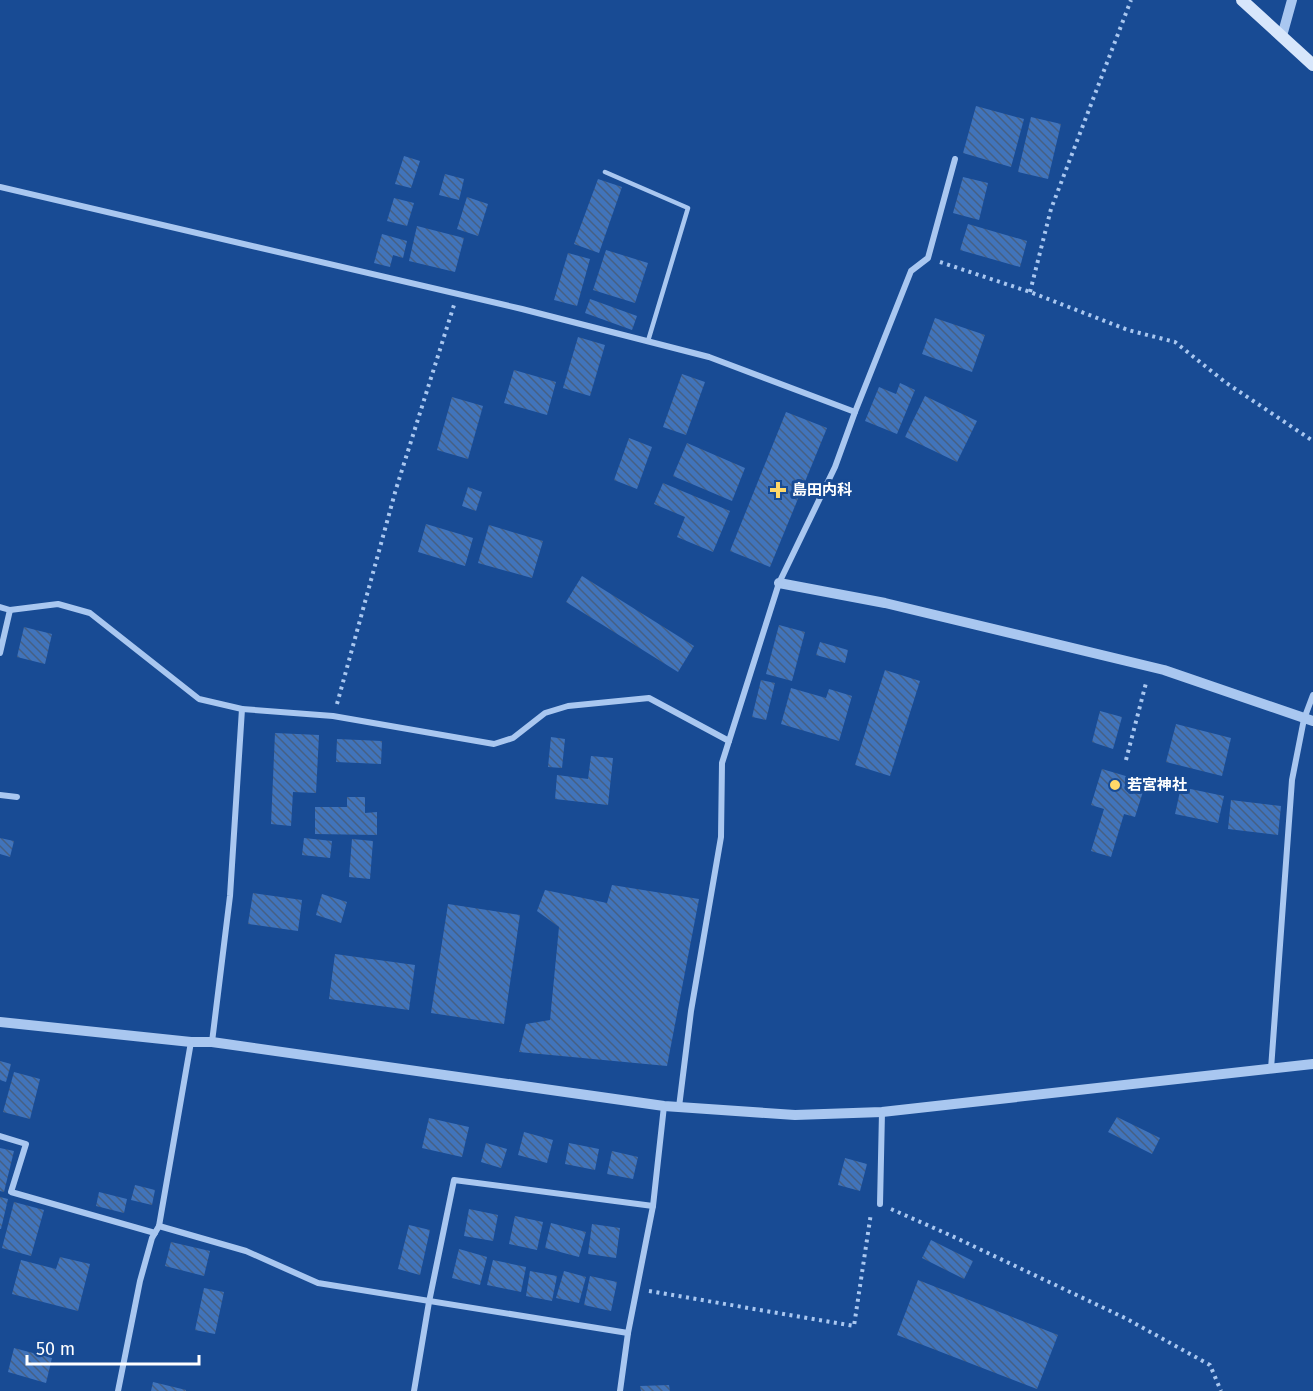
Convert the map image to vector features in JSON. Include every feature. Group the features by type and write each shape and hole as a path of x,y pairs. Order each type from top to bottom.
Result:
{"main road":[{"path":"1242,0 1313,65"}],"street":[{"path":"1282,36 1292,0"},
{"path":"679,1107 691,1011 721,837 722,763 778,583 835,467 911,271 928,258 955,159"},
{"path":"0,187 458,294 709,357 855,412"},
{"path":"778,583 885,603 1150,667 1308,720"},
{"path":"0,607 10,610 58,604 90,613 199,699 242,709 333,716 494,744 513,738 545,713 568,705 649,698 729,741"},
{"path":"0,653 10,610"},
{"path":"1271,1069 1292,780 1313,695"},
{"path":"212,1042 230,896 242,709"},
{"path":"0,795 18,797"},
{"path":"0,1022 191,1042 212,1042 664,1106 795,1115 882,1112 1313,1064"},
{"path":"118,1391 140,1281 157,1229 191,1042"},
{"path":"620,1391 636,1289 654,1206 664,1106"},
{"path":"880,1204 882,1112"},
{"path":"0,1136 26,1144 11,1192 246,1251 318,1283 628,1333"},
{"path":"414,1391 429,1302 454,1180 654,1206"}],"lane":[{"path":"605,172 688,208 648,341"}],"path":[{"path":"1030,292 1051,208 1131,0"},
{"path":"928,258 1030,292 1128,330 1175,342 1225,382 1313,441"},
{"path":"333,716 396,489 458,294"},
{"path":"1126,760 1150,667"},
{"path":"636,1289 854,1326 872,1211 880,1204 1125,1318 1210,1365 1221,1391"}],"building":[{"path":"976,106 1024,119 1011,167 963,153"},
{"path":"1031,117 1061,124 1048,179 1018,172"},
{"path":"404,156 420,161 411,188 395,184"},
{"path":"445,174 464,179 459,200 439,195"},
{"path":"963,177 988,183 979,220 953,213"},
{"path":"598,179 622,187 599,253 574,244"},
{"path":"467,197 488,204 478,236 457,229"},
{"path":"394,198 414,203 407,226 387,221"},
{"path":"968,224 1027,241 1020,267 960,250"},
{"path":"417,226 464,238 455,272 409,261"},
{"path":"382,234 407,241 403,258 393,255 390,267 374,263"},
{"path":"606,250 648,263 635,303 593,290"},
{"path":"568,253 590,259 577,306 554,300"},
{"path":"590,299 637,316 632,330 585,313"},
{"path":"935,318 985,335 972,372 922,354"},
{"path":"578,337 605,345 590,396 563,388"},
{"path":"514,370 556,382 547,415 504,403"},
{"path":"682,374 705,382 686,435 663,427"},
{"path":"900,383 915,390 897,434 865,421 879,387 896,394"},
{"path":"925,396 977,421 957,462 905,437"},
{"path":"452,397 483,406 468,459 437,450"},
{"name":"島田内科","path":"786,412 827,428 770,567 730,551"},
{"path":"629,438 652,447 637,489 614,480"},
{"path":"687,443 745,468 732,501 673,476"},
{"path":"663,483 730,511 713,552 677,537 685,517 654,504"},
{"path":"468,487 482,492 476,511 462,506"},
{"path":"426,524 473,538 465,566 418,552"},
{"path":"489,525 543,541 532,578 478,563"},
{"path":"582,576 694,646 678,672 566,602"},
{"path":"779,625 805,632 792,681 766,674"},
{"path":"24,627 52,634 45,664 17,657"},
{"path":"820,642 848,650 845,663 816,655"},
{"path":"885,670 920,681 890,776 855,765"},
{"path":"761,680 775,683 766,720 752,717"},
{"path":"791,688 826,698 829,689 852,696 839,741 781,724"},
{"path":"1100,711 1122,717 1113,749 1092,742"},
{"path":"1176,724 1231,738 1222,776 1166,762"},
{"path":"275,733 319,735 316,793 293,792 291,826 271,824"},
{"path":"551,737 565,739 562,768 548,767"},
{"path":"337,739 382,741 381,764 336,762"},
{"path":"591,756 613,758 608,805 555,799 557,775 588,779"},
{"path":"1102,769 1146,782 1135,817 1124,814 1111,857 1091,851 1104,809 1091,805"},
{"path":"1181,787 1224,796 1218,823 1175,814"},
{"path":"347,797 365,797 365,813 377,812 377,835 315,834 315,807 347,807"},
{"path":"1231,800 1281,806 1278,835 1228,829"},
{"path":"0,838 14,841 10,857 0,854"},
{"path":"304,838 332,841 330,858 302,855"},
{"path":"352,839 373,841 370,879 349,877"},
{"path":"612,885 699,899 667,1066 519,1052 526,1024 550,1020 559,927 537,911 545,890 607,903"},
{"path":"253,893 302,900 298,931 248,924"},
{"path":"322,894 347,902 341,923 316,915"},
{"path":"448,904 520,915 504,1024 431,1013"},
{"path":"335,954 415,965 409,1010 329,999"},
{"path":"0,1061 11,1064 6,1082 0,1080"},
{"path":"14,1072 40,1079 30,1119 3,1112"},
{"path":"1117,1117 1160,1138 1152,1154 1108,1132"},
{"path":"429,1118 469,1127 462,1157 422,1148"},
{"path":"524,1132 553,1140 547,1163 518,1155"},
{"path":"486,1143 507,1149 501,1168 481,1162"},
{"path":"569,1143 599,1149 595,1170 565,1164"},
{"path":"0,1148 14,1151 4,1192 0,1191"},
{"path":"612,1151 638,1157 633,1179 607,1174"},
{"path":"845,1158 867,1164 860,1191 838,1185"},
{"path":"135,1185 155,1190 152,1205 131,1200"},
{"path":"99,1192 127,1199 124,1213 96,1206"},
{"path":"0,1197 8,1199 1,1229 0,1229"},
{"path":"14,1202 44,1210 31,1256 2,1248"},
{"path":"469,1209 498,1215 493,1241 464,1236"},
{"path":"515,1216 543,1222 537,1250 509,1244"},
{"path":"551,1223 586,1232 579,1257 545,1248"},
{"path":"592,1224 620,1228 616,1258 588,1254"},
{"path":"409,1225 430,1230 420,1275 398,1269"},
{"path":"931,1240 973,1261 964,1279 922,1258"},
{"path":"171,1242 210,1251 204,1276 165,1266"},
{"path":"459,1249 487,1257 480,1285 452,1278"},
{"path":"60,1257 90,1264 78,1311 12,1294 21,1260 56,1269"},
{"path":"493,1260 526,1267 521,1292 487,1285"},
{"path":"530,1271 557,1276 552,1301 526,1296"},
{"path":"564,1271 586,1277 579,1303 556,1298"},
{"path":"590,1276 617,1282 611,1311 584,1305"},
{"path":"918,1280 1058,1335 1037,1389 897,1335"},
{"path":"204,1288 224,1292 215,1334 195,1330"},
{"path":"14,1348 52,1358 46,1383 8,1372"},
{"path":"153,1382 186,1390 186,1391 151,1391"},
{"path":"669,1385 670,1391 641,1391 640,1386"}],"place":[{"name":"島田内科","path":"778,490"},
{"name":"若宮神社","path":"1115,785"}]}
